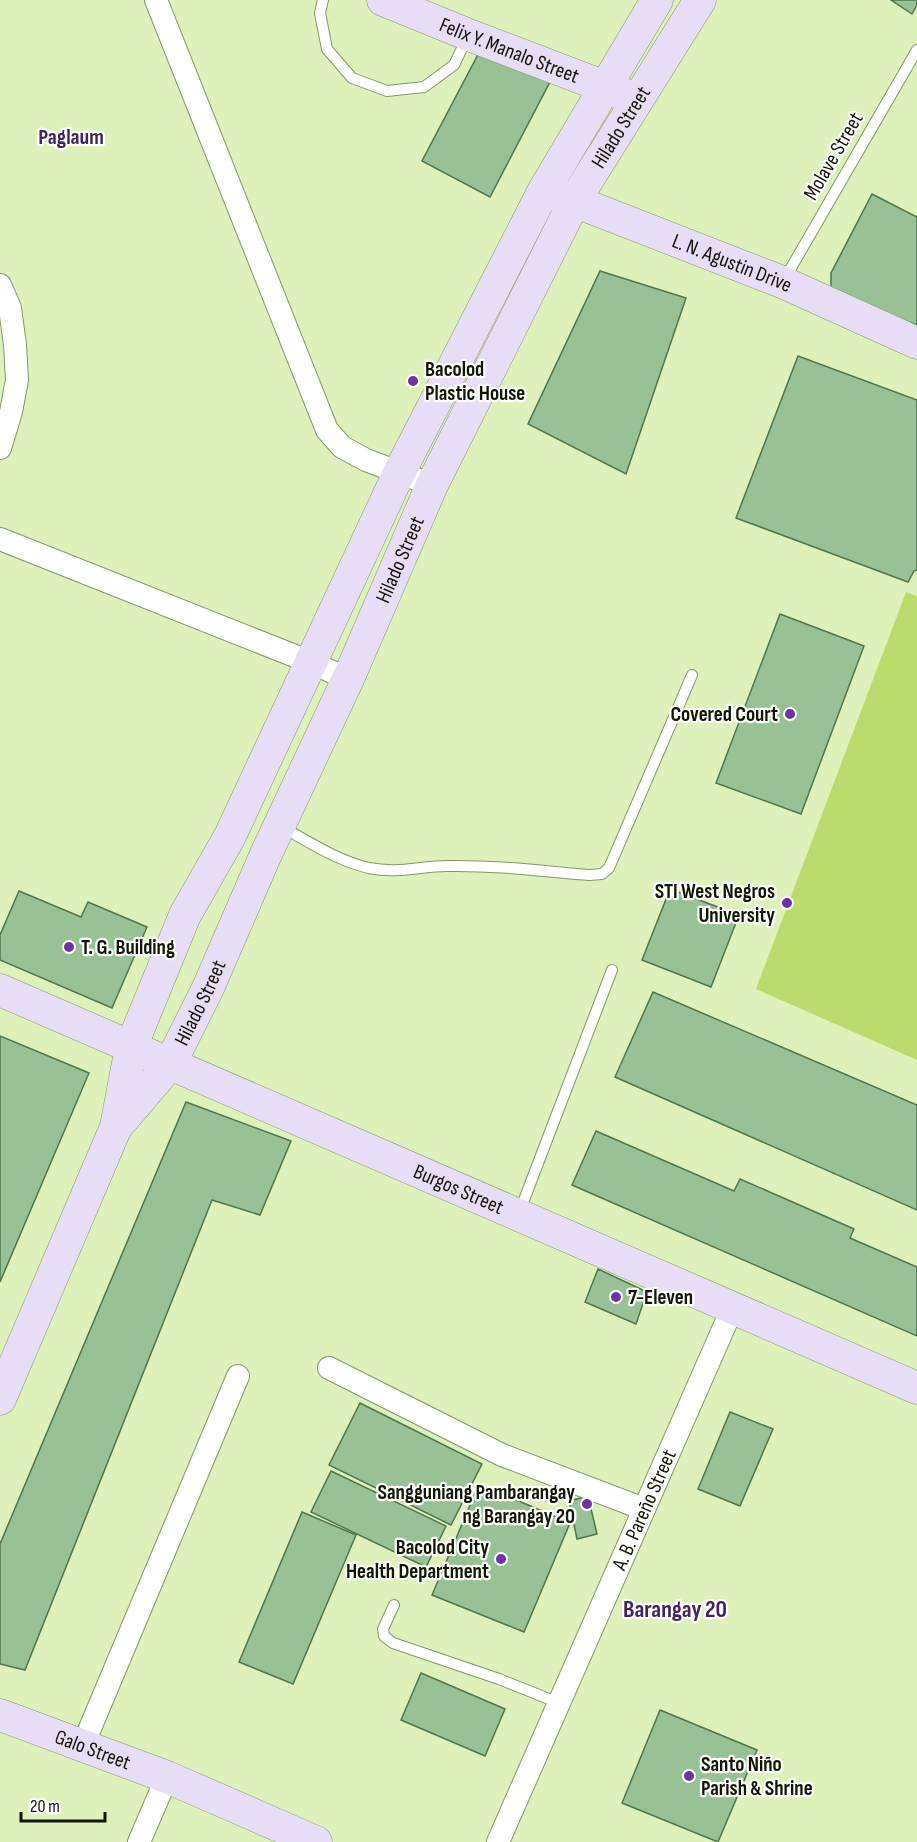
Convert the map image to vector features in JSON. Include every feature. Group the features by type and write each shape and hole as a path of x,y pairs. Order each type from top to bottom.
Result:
{"main road":[{"name":"Felix Y. Manalo Street","path":"383,0 637,99"},
{"name":"Hilado Street","path":"0,1399 116,1127 131,1047 185,915 231,836 399,472 544,190 657,0"},
{"name":"Hilado Street","path":"116,1127 170,1064 208,988 279,825 348,679 432,485 575,200 700,0"},
{"name":"L. N. Agustin Drive","path":"544,190 575,200 782,282 917,343"},
{"path":"231,836 266,854"},
{"name":"Burgos Street","path":"0,990 917,1388"},
{"name":"Galo Street","path":"0,1715 167,1777 316,1842"}],"street":[{"path":"156,0 327,430 342,447 366,460 432,485"},
{"path":"0,285 10,308 15,345 8,382 11,412 0,448"},
{"path":"0,538 348,679"},
{"name":"A. B. Pareño Street","path":"498,1842 732,1309"},
{"path":"329,1368 502,1455 644,1509"},
{"path":"83,1745 238,1377"},
{"path":"139,1842 167,1777"}],"lane":[{"path":"323,0 320,13 327,50 352,78 387,92 424,87 454,65 469,35"},
{"name":"Molave Street","path":"782,282 917,50"},
{"path":"279,825 351,863 371,868 402,871 443,866 485,866 589,875 602,874 609,868 692,675"},
{"path":"518,1216 612,970"},
{"path":"394,1605 383,1629 384,1636 393,1643 499,1679 559,1703"}],"green space":[{"path":"906,592 917,596 917,1060 756,989"}],"building":[{"path":"891,0 917,0 917,5 912,14"},
{"path":"483,45 551,80 490,197 422,161"},
{"path":"872,194 917,217 917,325 831,295 831,273"},
{"path":"600,271 686,298 626,474 528,424"},
{"path":"798,356 917,400 917,570 908,582 736,518"},
{"name":"Covered Court","path":"780,614 864,646 801,814 716,783"},
{"path":"670,889 739,915 711,987 642,960"},
{"name":"T. G. Building","path":"19,891 81,917 88,902 147,927 112,1008 0,960 0,935"},
{"path":"653,992 917,1105 917,1210 615,1077"},
{"path":"0,1036 89,1073 0,1282"},
{"path":"186,1102 291,1141 260,1215 212,1200 25,1670 0,1664 0,1544"},
{"path":"596,1131 734,1191 740,1179 854,1229 850,1238 917,1267 917,1336 572,1185"},
{"name":"7-Eleven","path":"598,1269 647,1292 636,1324 585,1302"},
{"path":"360,1403 482,1464 451,1525 329,1465"},
{"path":"730,1412 773,1429 740,1506 698,1489"},
{"path":"331,1471 446,1526 426,1567 311,1512"},
{"name":"Bacolod City Health Department","path":"479,1484 570,1523 524,1632 432,1595"},
{"path":"588,1496 597,1534 577,1539 569,1501"},
{"path":"302,1512 356,1535 293,1684 239,1662"},
{"path":"421,1673 505,1709 485,1756 401,1720"},
{"name":"Santo Niño Parish & Shrine","path":"660,1710 757,1750 718,1842 622,1803"}],"place":[{"name":"Bacolod Plastic House","path":"413,381"},
{"name":"Covered Court","path":"790,714"},
{"name":"STI West Negros University","path":"787,903"},
{"name":"T. G. Building","path":"69,947"},
{"name":"7-Eleven","path":"616,1297"},
{"name":"Sangguniang Pambarangay ng Barangay 20","path":"587,1504"},
{"name":"Bacolod City Health Department","path":"501,1559"},
{"name":"Santo Niño Parish & Shrine","path":"689,1776"}],"district":[{"name":"Paglaum","path":"71,136"},
{"name":"Barangay 20","path":"675,1609"}]}
